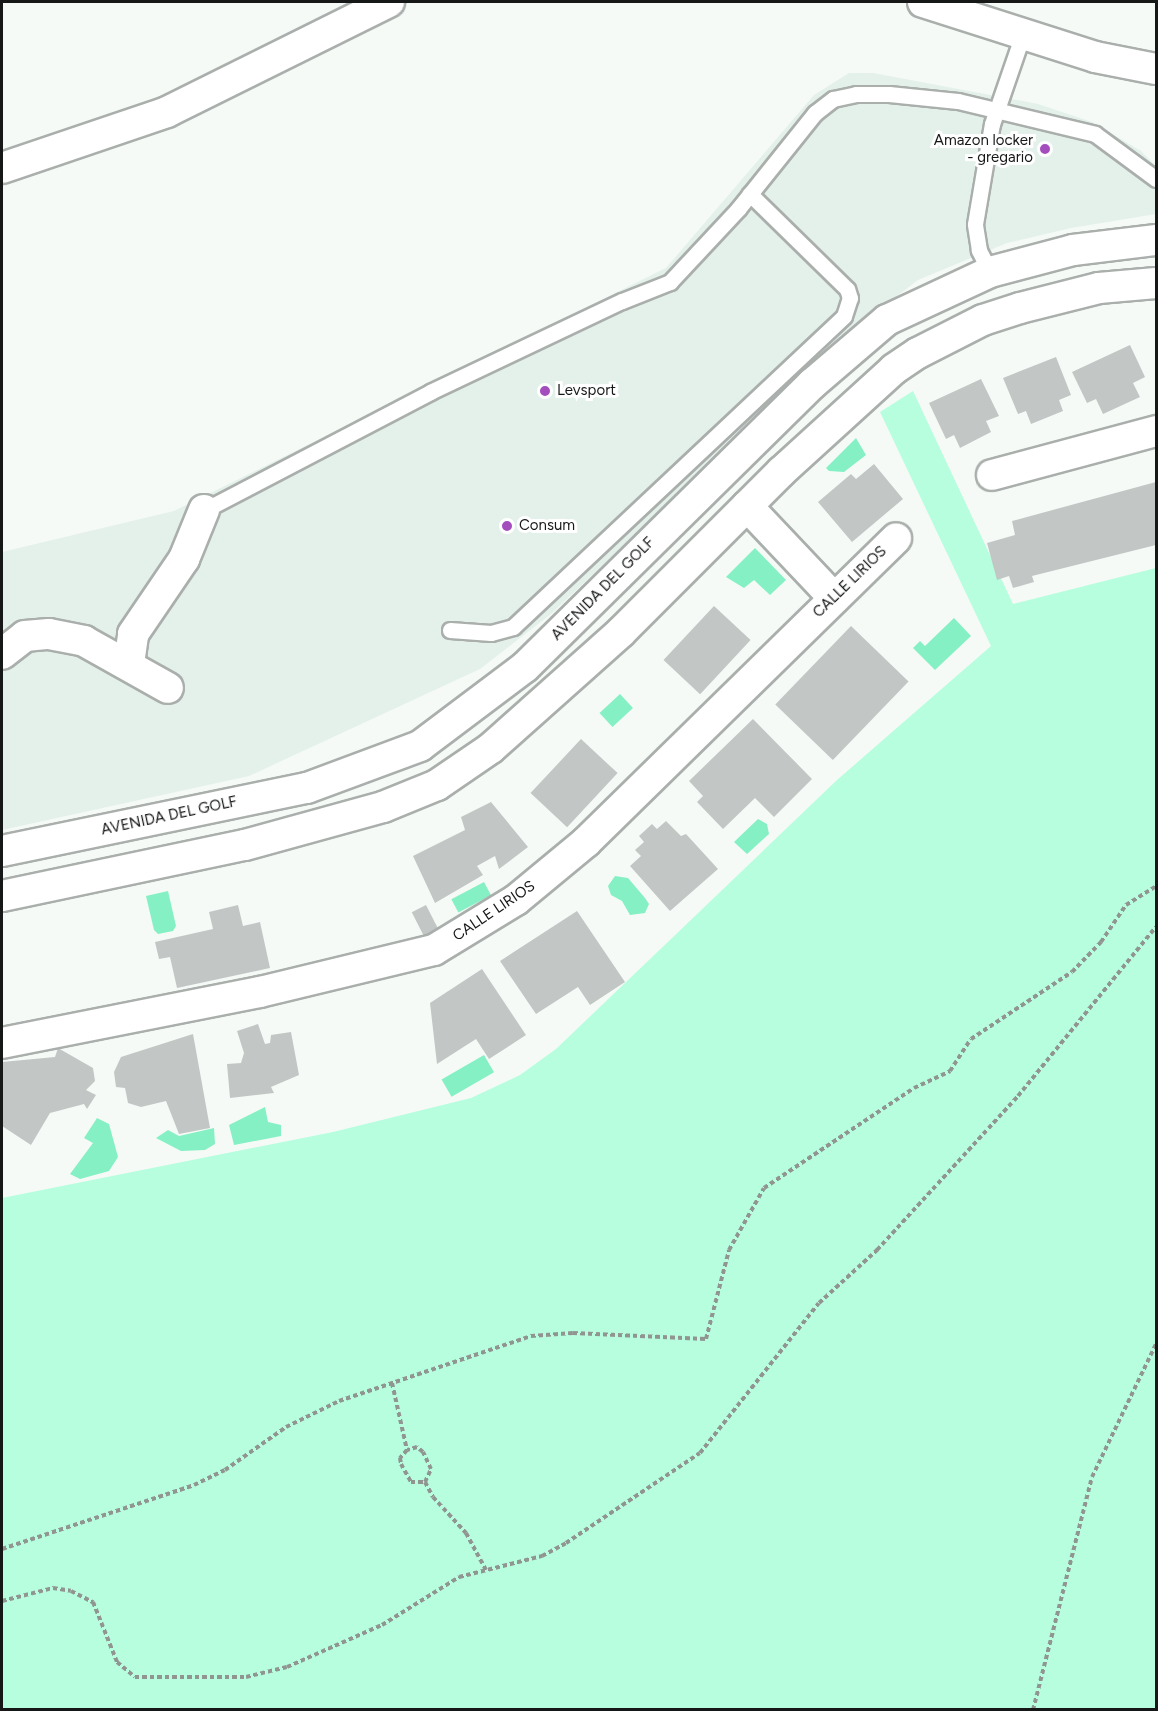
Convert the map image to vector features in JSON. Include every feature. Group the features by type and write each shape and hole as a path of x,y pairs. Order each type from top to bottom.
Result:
{"street":[{"path":"2,168 168,112 389,2"},
{"path":"923,2 1095,57 1156,69"},
{"name":"AVENIDA DEL GOLF","path":"2,851 307,788 420,746 525,667 812,384 887,320 990,272 1073,250 1156,240"},
{"path":"2,896 245,845 383,807 437,785 491,748 621,632 747,506 894,369 945,337 983,320 1050,299 1099,288 1156,283"},
{"path":"992,475 1156,430"},
{"path":"747,506 834,598"},
{"path":"129,664 133,634 184,560 196,514"},
{"name":"CALLE LIRIOS","path":"2,1043 260,992 434,950 516,900 586,842 896,538"},
{"path":"2,654 25,636 49,634 84,641 129,664 168,688"}],"lane":[{"path":"990,272 979,250 975,224 996,111 1023,34"},
{"path":"196,514 430,392 622,301 670,282 750,194 814,113 833,99 856,94 889,94 958,101 1095,134 1156,179"},
{"path":"450,630 491,633 513,627 844,316 850,298 847,289 750,194"}],"path":[{"path":"2,1549 194,1485 225,1470 307,1416 392,1383 547,1333 706,1340 711,1333 729,1250 757,1195 792,1168 914,1088 950,1071 971,1039 1072,972 1094,950 1126,905 1156,886"},
{"path":"2,1601 53,1588 93,1602 117,1662 135,1677 246,1677 310,1658 403,1613 459,1576 542,1556 566,1543 666,1480 700,1453 819,1303 877,1250 1018,1096 1156,927"},
{"path":"1033,1710 1092,1477 1156,1344"},
{"path":"392,1383 407,1450"},
{"path":"417,1447 423,1452 431,1469 425,1482 411,1482 406,1474 400,1458 407,1450 417,1447"},
{"path":"425,1482 433,1497 466,1533 486,1570"}],"shaded area":[{"path":"849,73 873,73 1038,104 1092,122 1141,151 1156,166 1156,214 1071,228 1007,243 918,280 842,338 551,614 480,669 249,776 2,830 2,552 174,511 666,268 814,95"},
{"path":"913,391 1013,604 1156,568 1156,1709 2,1710 2,1198 333,1132 471,1098 520,1075 556,1049 837,780 991,646 880,412"},
{"path":"856,438 866,455 844,472 829,471 826,468"},
{"path":"755,548 786,580 770,595 754,580 744,588 726,577"},
{"path":"954,618 971,636 935,670 913,648 920,641 925,646"},
{"path":"620,694 633,708 612,727 600,713"},
{"path":"758,819 767,824 769,834 747,854 734,842"},
{"path":"615,876 628,878 645,898 649,904 645,913 630,915 622,901 611,895 608,886"},
{"path":"484,882 491,895 458,913 451,899"},
{"path":"168,891 176,926 173,931 158,934 154,930 146,896"},
{"path":"484,1055 494,1072 452,1097 442,1080"},
{"path":"265,1107 268,1122 281,1125 281,1136 234,1145 229,1125"},
{"path":"97,1118 109,1124 118,1157 109,1171 80,1179 70,1174 93,1143 84,1138"},
{"path":"214,1128 215,1144 205,1150 181,1151 156,1138 168,1130 179,1136"}],"building":[{"path":"1130,345 1145,377 1133,383 1140,397 1103,414 1096,399 1087,403 1072,372"},
{"path":"1056,357 1071,395 1059,400 1063,411 1031,424 1026,411 1018,414 1003,378"},
{"path":"981,379 999,416 986,421 991,432 960,448 954,435 946,439 929,403"},
{"path":"874,464 903,499 852,542 818,502 851,474 856,479"},
{"path":"1156,482 1156,545 1032,576 1034,582 1013,588 1009,576 997,580 987,543 1015,535 1012,521"},
{"path":"714,606 751,640 700,694 664,660"},
{"path":"851,626 909,682 833,760 775,704"},
{"path":"753,719 812,779 774,817 755,798 723,829 697,802 703,796 689,781"},
{"path":"581,739 618,773 567,827 531,793"},
{"path":"491,802 528,847 499,869 495,856 477,866 483,875 435,903 413,856 465,830 461,817"},
{"path":"666,821 681,836 686,834 718,869 670,911 630,866 641,856 635,850 644,842 639,836 652,824 657,829"},
{"path":"238,905 243,926 260,922 270,968 177,988 170,957 159,959 155,942 213,929 209,912"},
{"path":"426,905 440,932 425,939 412,912"},
{"path":"577,911 625,982 590,1005 578,987 536,1014 500,961"},
{"path":"482,969 526,1035 489,1059 476,1039 437,1064 430,1003"},
{"path":"258,1024 265,1044 270,1043 271,1035 291,1032 299,1075 271,1087 274,1093 230,1098 227,1064 241,1063 244,1053 237,1031"},
{"path":"193,1034 210,1128 179,1134 166,1101 141,1107 128,1103 125,1088 116,1087 114,1072 121,1057"},
{"path":"58,1048 93,1068 95,1081 86,1090 96,1095 87,1109 84,1104 50,1113 31,1145 2,1126 2,1062 55,1057"}],"place":[{"name":"Amazon locker - gregario","path":"1045,149"},
{"name":"Levsport","path":"545,391"},
{"name":"Consum","path":"507,526"}]}
